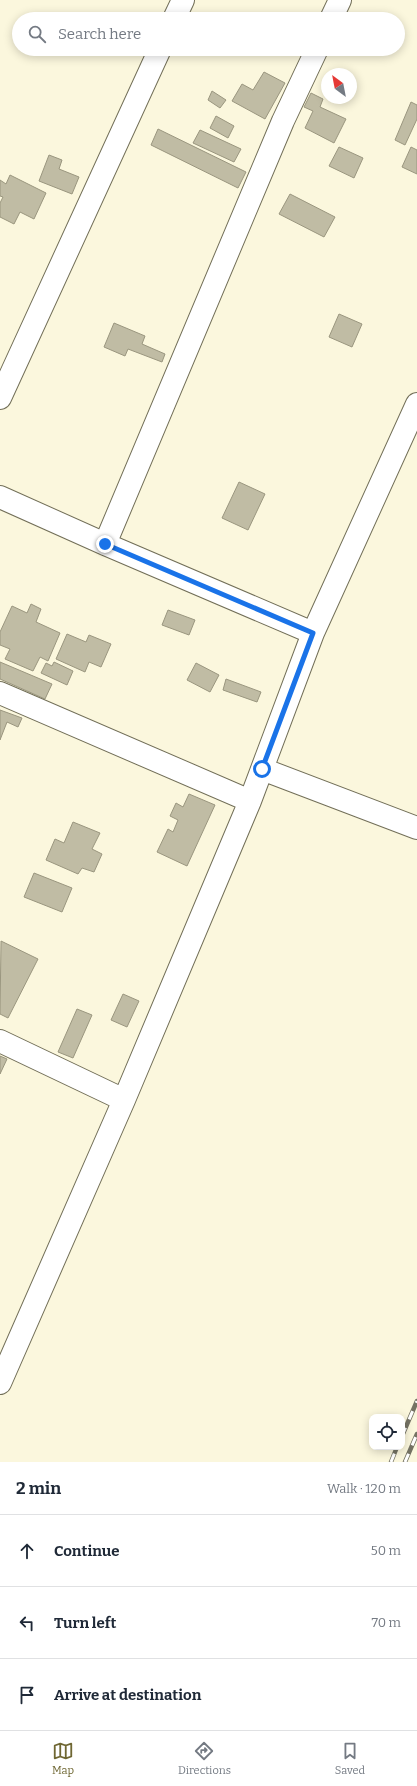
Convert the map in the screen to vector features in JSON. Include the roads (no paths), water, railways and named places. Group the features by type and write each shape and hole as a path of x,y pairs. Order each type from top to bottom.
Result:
{"street":[{"path":"177,12 183,0"},
{"path":"335,12 340,0"},
{"path":"0,398 157,56"},
{"path":"105,544 283,121 314,56"},
{"path":"0,1383 124,1100 250,801 313,633 417,404"},
{"path":"0,497 105,544 313,633"},
{"path":"0,693 250,801"},
{"path":"262,769 417,828"},
{"path":"0,1041 124,1100"}],"railway":[{"path":"405,1429 417,1401"},
{"path":"405,1462 417,1434"},
{"path":"391,1462 396,1450"}]}
